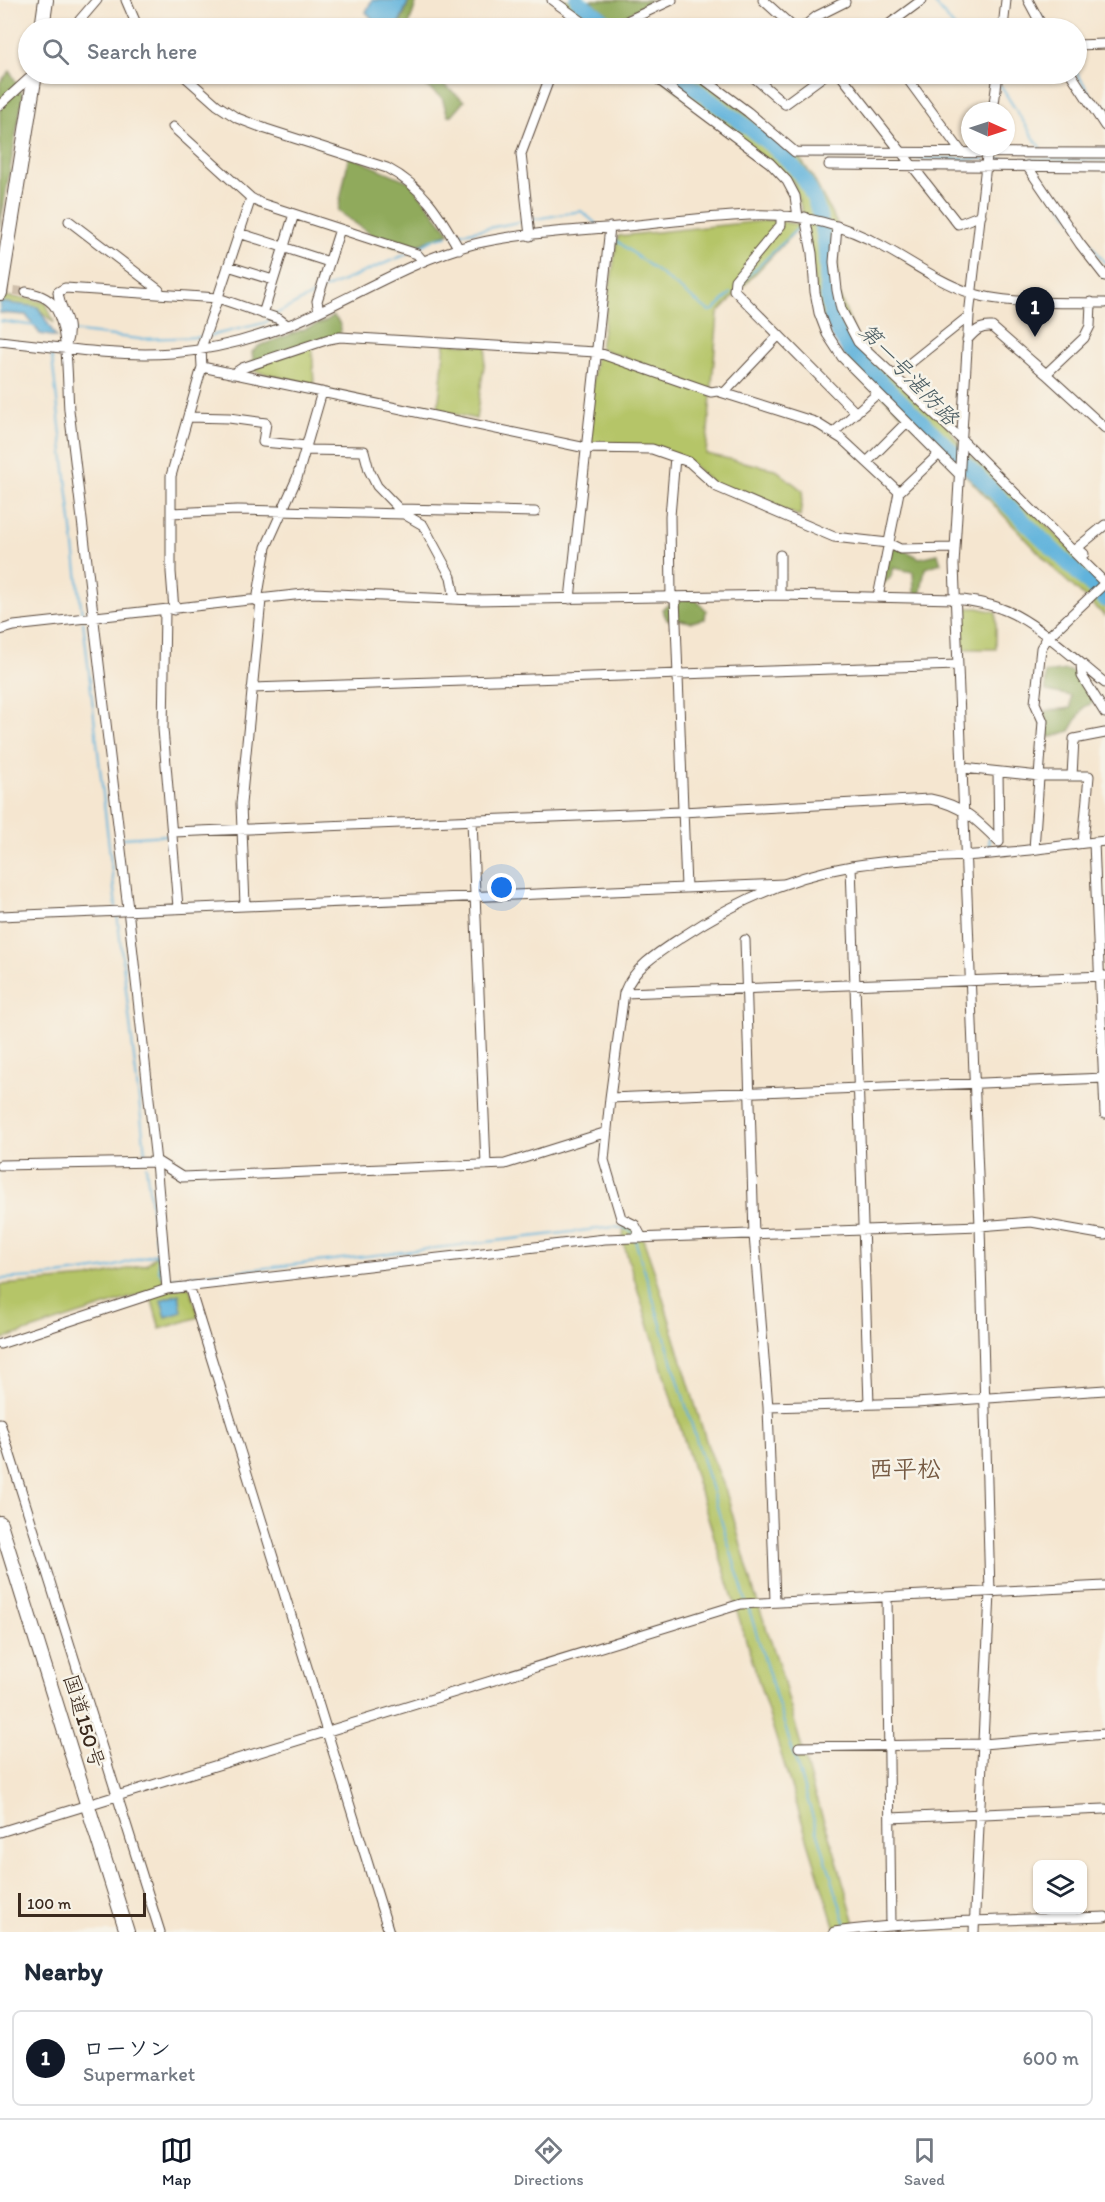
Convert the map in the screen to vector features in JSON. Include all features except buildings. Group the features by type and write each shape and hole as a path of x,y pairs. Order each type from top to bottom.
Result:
{"highway":[{"path":"43,18 46,0"},
{"path":"0,293 33,84"},
{"name":"国道150号","path":"0,1523 127,1932"}],"street":[{"path":"82,18 97,0"},
{"path":"126,0 134,18"},
{"path":"552,0 576,18"},
{"path":"633,18 672,0"},
{"path":"763,0 783,18"},
{"path":"897,18 921,0"},
{"path":"1004,18 1006,0"},
{"path":"1028,0 1038,18"},
{"path":"814,18 845,2"},
{"path":"1087,45 1105,44"},
{"path":"0,105 24,84"},
{"path":"193,84 217,105 237,118 387,168 402,176 417,188 431,205 459,249"},
{"path":"530,236 521,154 547,84"},
{"path":"664,84 770,163 788,181 795,196 812,253 815,292 819,313 827,334 842,357 958,471"},
{"path":"710,84 795,152 961,153"},
{"path":"762,84 785,104 812,84"},
{"path":"848,84 958,224 981,215"},
{"path":"910,84 961,152"},
{"path":"994,102 997,84"},
{"path":"1078,84 1105,126"},
{"path":"173,127 251,198 417,254 423,261"},
{"path":"1015,151 1105,153"},
{"path":"974,1932 990,1593 986,1399 955,548 967,340 987,156"},
{"path":"829,165 1105,167"},
{"path":"1027,166 1080,244 1105,276"},
{"path":"178,907 162,729 169,610 171,476 202,367 201,348 251,198"},
{"path":"263,314 294,214"},
{"path":"0,341 44,346 172,353 260,335 319,311 423,261 476,244 610,227 748,215 801,217 835,226 879,244 971,294 1013,300 1105,303"},
{"path":"781,215 781,225 735,280 734,290 856,412"},
{"path":"69,221 159,290 159,294"},
{"path":"835,226 834,262 841,309 858,342 1105,581"},
{"path":"570,598 610,227"},
{"path":"319,311 316,301 340,229"},
{"path":"239,233 329,262"},
{"path":"228,266 273,280"},
{"path":"63,347 70,327 59,296 60,289 218,298 279,319 287,325"},
{"path":"26,292 39,295 54,307 61,324 69,410 128,909 167,1281"},
{"path":"1046,374 1084,339 1090,326 1091,303"},
{"path":"894,376 969,316"},
{"path":"967,340 978,329 984,326 992,327 1105,428"},
{"path":"724,393 779,335"},
{"path":"233,374 242,368 340,337 596,352 711,392 724,393 815,422 867,462 899,492"},
{"path":"202,367 586,448 652,449 689,462 717,487 834,537 888,543 900,549 955,548"},
{"path":"245,905 241,804 266,547 297,478 322,392"},
{"path":"833,434 878,393"},
{"path":"188,417 229,418 266,423 263,442 307,448 364,451 369,470 377,486 402,511 423,525 451,577 455,599"},
{"path":"867,462 907,422"},
{"path":"878,597 899,492 939,454"},
{"path":"675,457 670,516 686,888"},
{"path":"171,513 237,510 536,512"},
{"path":"1105,525 1077,548 1105,581"},
{"path":"780,555 780,595"},
{"path":"1034,849 1043,721 1035,703 1041,648 1048,637 1105,581"},
{"path":"0,630 14,626 313,594 455,599 780,595 956,599 1002,609 1048,637 1105,683"},
{"path":"1081,664 1082,676 1105,713"},
{"path":"252,688 958,665"},
{"path":"1072,776 1074,739 1105,733"},
{"path":"963,768 1040,776 1089,776 1083,843"},
{"path":"998,772 999,853"},
{"path":"173,832 682,812 930,799 949,802 964,811 977,820 999,843"},
{"path":"472,820 486,1165"},
{"path":"642,1238 635,1225 621,1218 604,1160 624,993 629,980 640,967 710,919 771,887 851,866 1105,841"},
{"path":"1094,842 1102,977 1105,1114"},
{"path":"851,866 868,1404"},
{"path":"0,916 783,884"},
{"path":"745,940 754,1234 768,1407 775,1601"},
{"path":"624,993 1102,977"},
{"path":"610,1098 1104,1078"},
{"path":"0,1165 154,1162 182,1177 505,1164 607,1132"},
{"path":"0,1344 167,1281 189,1286 595,1240 980,1226 1011,1222 1031,1222 1105,1235"},
{"path":"189,1286 389,1932"},
{"path":"768,1407 986,1399 1105,1390"},
{"path":"0,1423 160,1932"},
{"path":"0,1832 741,1604 1105,1586"},
{"path":"887,1597 891,1926"},
{"path":"798,1747 983,1744 1105,1734"},
{"path":"890,1818 1105,1809"},
{"path":"834,1932 974,1921 1105,1917"}],"green space":[{"path":"409,0 417,0 411,18 403,18"},
{"path":"556,0 593,0 620,18 581,18"},
{"path":"589,0 652,0 622,18 613,18"},
{"path":"10,71 23,95 0,226 0,82"},
{"path":"423,84 443,84 464,101 452,115 448,116 442,98"},
{"path":"668,84 709,84 795,152 812,176 837,224 838,292 858,342 949,428 960,446 1024,503 1105,583 1105,616 1058,573 959,468 849,364 818,310 805,220 793,182"},
{"path":"349,156 410,182 450,233 405,250 383,243 338,211"},
{"path":"772,220 801,225 718,313 706,454 775,469 803,491 800,516 717,487 689,462 652,449 586,448 596,352 694,385 600,348 618,236"},
{"path":"0,296 46,303 54,323 42,312 0,307"},
{"path":"333,316 339,323 340,337 249,365 253,359 252,352 259,346 326,321"},
{"path":"445,343 487,346 476,419 438,410"},
{"path":"312,344 314,385 242,368"},
{"path":"891,544 920,558 938,554 941,563 925,568 920,598 914,591 913,572 894,568 890,578 883,584"},
{"path":"680,597 697,601 706,610 705,619 690,622 667,620 662,609"},
{"path":"961,608 978,608 996,612 996,649 963,649"},
{"path":"1066,670 1079,674 1094,702 1084,707 1070,731 1052,737 1045,736 1045,711 1071,708 1071,696 1046,691 1045,673"},
{"path":"624,1220 641,1233 657,1279 708,1447 725,1488 755,1595 779,1665 814,1793 834,1850 856,1927 836,1932 623,1242"},
{"path":"158,1253 164,1287 0,1340 0,1285 89,1278 147,1264"},
{"path":"189,1286 199,1317 160,1329 150,1294"}],"water":[{"path":"372,0 409,0 401,18 372,18 366,12"},
{"path":"0,302 38,307 56,337 40,334 26,315 0,313"},
{"path":"179,1294 182,1312 166,1317 161,1300"}],"waterway":[{"name":"第一号湛防路","path":"577,0 601,18"},
{"path":"932,0 947,18"},
{"name":"第一号湛防路","path":"689,84 773,147 807,184 820,217 824,238 828,304 837,332 851,352 1105,600"},
{"path":"1084,84 1105,117"},
{"path":"1000,85 1041,149"},
{"path":"785,156 796,156"},
{"path":"811,157 901,158"},
{"path":"910,158 985,159"},
{"path":"991,159 1105,160"},
{"path":"1035,170 1105,263"},
{"path":"530,220 581,211 599,226"},
{"path":"453,235 524,221"},
{"path":"737,287 798,228 803,226"},
{"path":"414,250 436,238 447,236"},
{"path":"612,237 709,311 714,310 731,293"},
{"path":"324,289 407,254"},
{"path":"276,314 316,293"},
{"path":"209,336 269,320"},
{"path":"0,321 36,326"},
{"path":"71,331 139,339 203,337"},
{"path":"51,349 82,615"},
{"path":"83,621 116,907"},
{"path":"123,838 168,835"},
{"path":"989,837 990,852"},
{"path":"117,913 146,1160"},
{"path":"146,1166 159,1270 162,1275"},
{"path":"170,1279 614,1227 628,1229 633,1234"},
{"path":"635,1240 746,1601"},
{"path":"0,1279 50,1276 109,1268 158,1253"},
{"path":"748,1606 847,1928"}],"tunnel":[{"path":"0,289 26,292"}],"place":[{"name":"ローソン","path":"1035,337"}],"district":[{"name":"西平松","path":"905,1469"}]}
